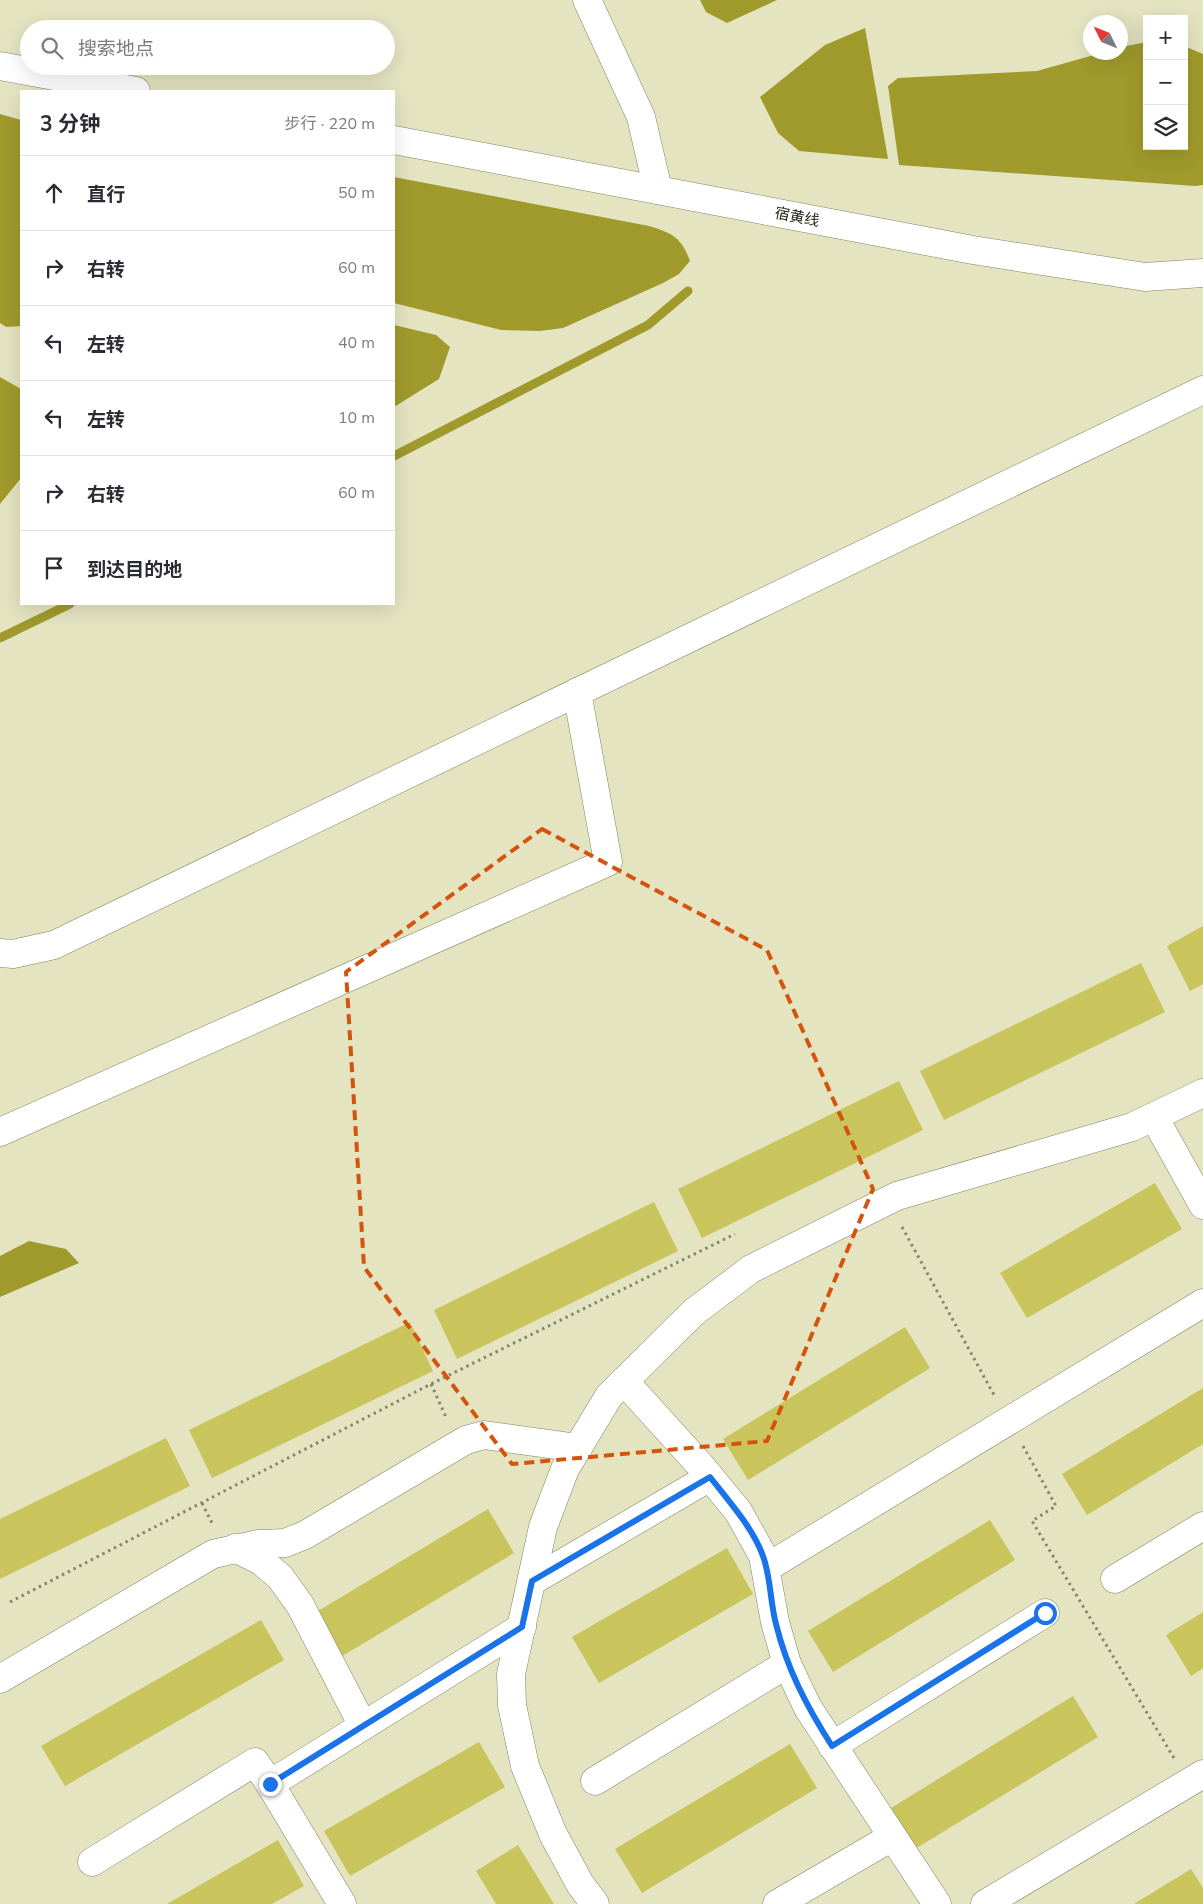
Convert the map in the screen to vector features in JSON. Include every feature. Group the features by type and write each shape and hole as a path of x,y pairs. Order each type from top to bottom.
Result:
{"street":[{"path":"587,0 641,117 658,190"},
{"path":"0,66 20,70"},
{"path":"49,75 131,90"},
{"name":"宿黄线","path":"395,140 974,250 1145,277 1203,274"},
{"path":"0,953 13,954 54,945 1203,390"},
{"path":"0,1132 608,862 577,692"},
{"path":"595,1904 580,1884 553,1834 525,1766 512,1705 511,1674 543,1527 565,1469 609,1396 694,1312 751,1269 887,1201 1132,1127 1203,1093"},
{"path":"1154,1117 1203,1205"},
{"path":"766,1568 1203,1303"},
{"path":"624,1381 738,1511 763,1556 775,1622 787,1664 808,1708 937,1904"},
{"path":"0,1679 213,1554 258,1544 285,1543 305,1535 466,1440 484,1435 578,1448"},
{"path":"532,1581 710,1477"},
{"path":"1114,1579 1203,1526"},
{"path":"235,1548 261,1562 280,1578 300,1604 363,1726"},
{"path":"832,1746 1045,1613"},
{"path":"270,1784 522,1627"},
{"path":"595,1781 787,1664"},
{"path":"92,1862 256,1762 342,1904"},
{"path":"985,1904 1196,1778"},
{"path":"777,1904 892,1837"}],"path":[{"path":"887,1201 1056,1506 1032,1520 1196,1778"},
{"path":"10,1602 431,1384 735,1234"},
{"path":"431,1384 458,1445"}],"highlighted area":[{"path":"542,829 767,950 873,1189 767,1441 512,1464 364,1267 346,972"}],"shaded area":[{"path":"700,0 777,0 727,23 706,12"},
{"path":"865,28 888,159 799,151 778,133 760,97 825,45"},
{"path":"1143,43 1143,150 1188,150 1188,48 1203,54 1203,185 1195,186 899,165 888,86 898,78 1037,71 1083,58 1083,60 1128,60 1128,46"},
{"path":"0,114 20,120 20,326 6,327 0,323"},
{"path":"395,177 649,226 675,237 687,253 690,261 679,274 563,328 540,331 501,330 395,303"},
{"path":"395,325 436,335 450,347 439,379 395,406"},
{"path":"0,377 20,388 20,479 0,504"},
{"path":"29,1241 66,1249 79,1263 0,1297 0,1256"}],"building":[{"path":"1203,926 1203,984 1190,991 1167,946"},
{"path":"1141,963 1165,1012 944,1120 920,1071"},
{"path":"899,1081 923,1130 702,1238 678,1189"},
{"path":"1155,1183 1182,1229 1027,1318 1000,1273"},
{"path":"654,1202 678,1251 457,1359 434,1310"},
{"path":"410,1322 433,1371 212,1478 189,1430"},
{"path":"905,1327 930,1368 748,1480 723,1439"},
{"path":"1203,1388 1203,1444 1087,1515 1062,1474"},
{"path":"166,1438 190,1486 0,1579 0,1519"},
{"path":"488,1509 514,1553 339,1658 313,1614"},
{"path":"990,1520 1015,1560 833,1672 808,1631"},
{"path":"727,1548 753,1594 599,1683 572,1637"},
{"path":"1203,1612 1203,1668 1191,1676 1166,1635"},
{"path":"261,1620 284,1660 65,1786 41,1746"},
{"path":"1073,1696 1098,1737 915,1849 891,1808"},
{"path":"479,1742 505,1787 350,1876 324,1831"},
{"path":"790,1744 817,1788 642,1893 615,1849"},
{"path":"278,1840 304,1886 272,1904 167,1904"},
{"path":"518,1845 554,1904 496,1904 476,1871"},
{"path":"1191,1869 1203,1888 1203,1904 1134,1904"}],"waterway":[{"path":"395,455 648,325 688,291"},
{"path":"0,638 68,605"}],"route":[{"path":"270,1784 522,1627 532,1581 710,1477 738,1511 763,1556 775,1622 787,1664 808,1708 832,1746 1045,1613"}]}
